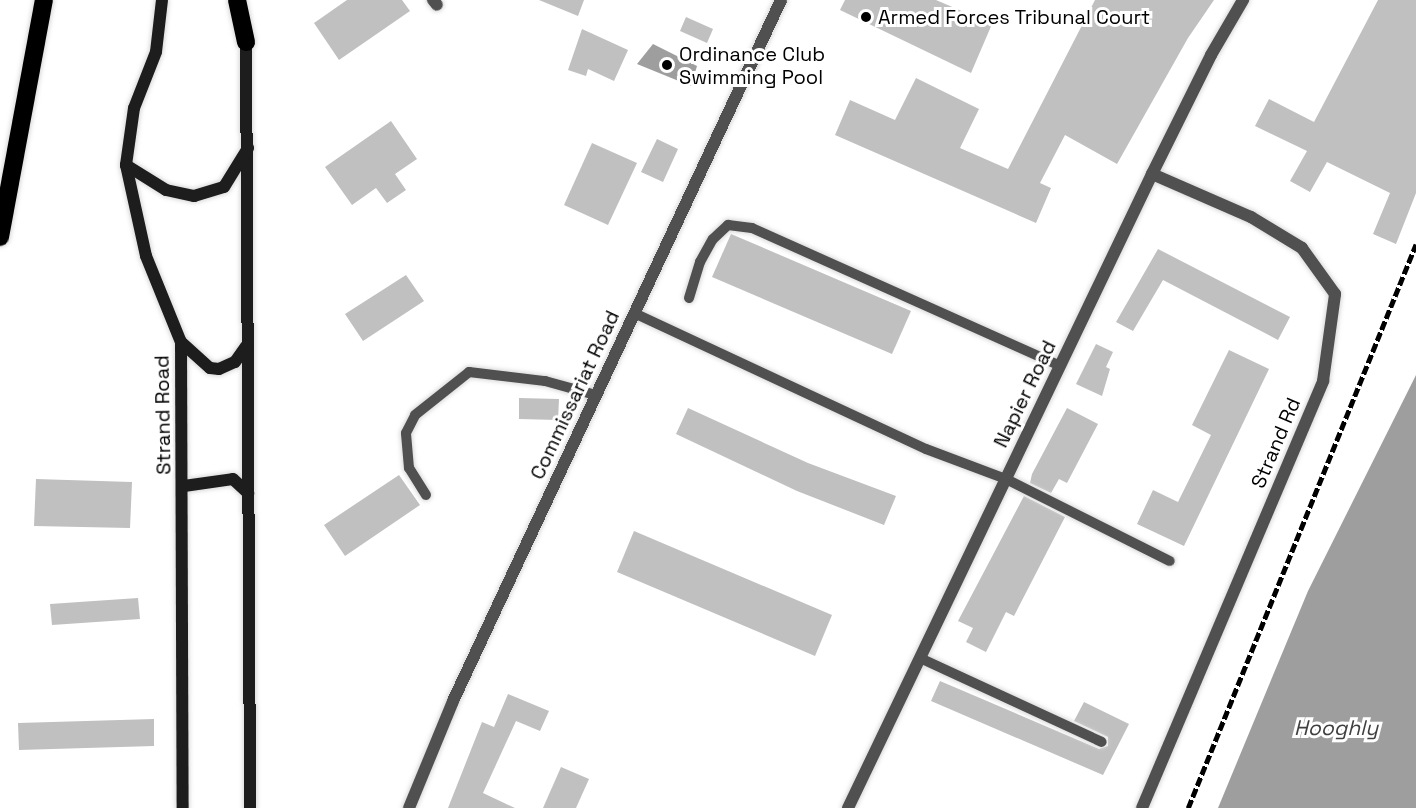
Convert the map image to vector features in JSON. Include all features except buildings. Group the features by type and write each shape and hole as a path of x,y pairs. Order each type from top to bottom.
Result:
{"highway":[{"path":"36,34 38,0"},
{"path":"0,237 44,0"},
{"path":"237,0 246,42"}],"main road":[{"name":"Strand Road","path":"162,0 156,52 134,108 126,165 146,256 181,342 184,486 183,808"},
{"path":"246,0 249,147 246,345 250,808"},
{"path":"126,165 166,190 194,196 224,187 249,147"},
{"path":"181,342 210,368 219,369 235,362 246,345"},
{"path":"184,486 233,479 248,494"}],"street":[{"name":"Commissariat Road","path":"409,808 453,701 781,0"},
{"name":"Napier Road","path":"848,808 1210,54 1243,0"},
{"name":"Strand Rd","path":"1142,808 1323,381 1335,294 1302,248 1251,217 1152,174"}],"lane":[{"path":"689,298 700,262 713,239 728,225 752,228 1060,366"},
{"path":"634,313 926,449 1006,478 1170,561"},
{"path":"426,495 409,468 406,433 415,415 469,372 545,381 596,395"},
{"path":"920,658 1102,742"}],"water":[{"name":"Ordinance Club Swimming Pool","path":"653,44 697,66 691,86 637,64"},
{"name":"Hooghly","path":"1416,375 1416,808 1218,808 1308,591"}],"railway":[{"path":"1188,808 1416,244"}],"place":[{"name":"Armed Forces Tribunal Court","path":"866,17"},
{"name":"Ordinance Club Swimming Pool","path":"667,65"}]}
